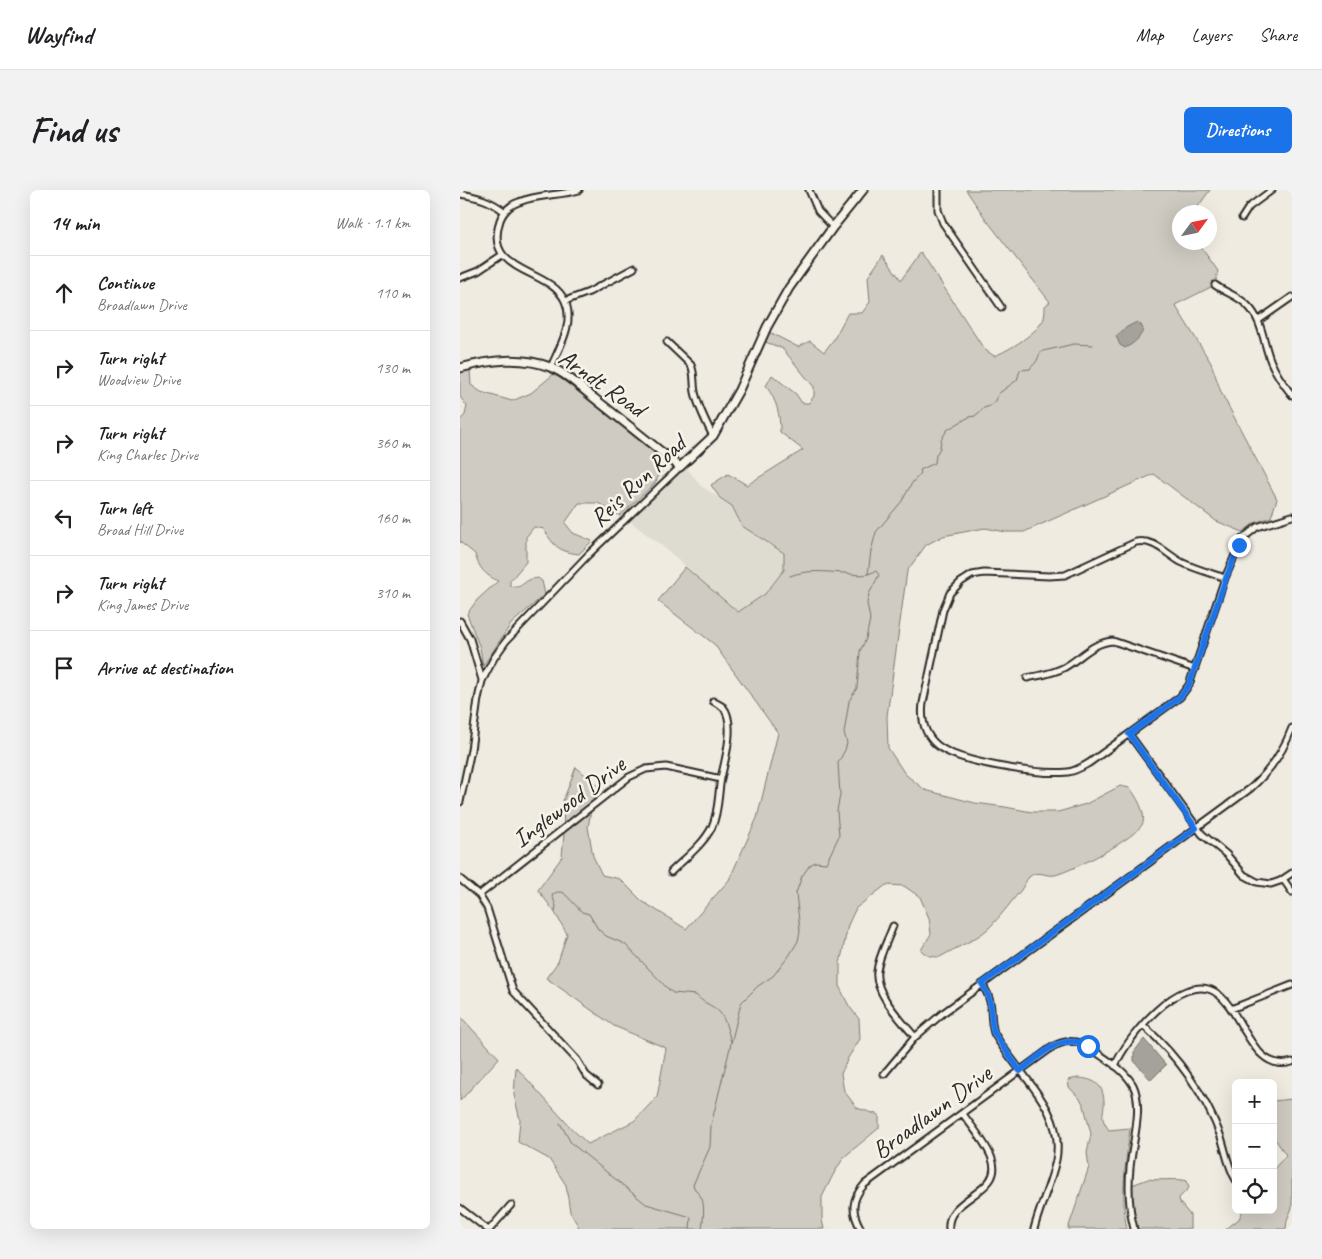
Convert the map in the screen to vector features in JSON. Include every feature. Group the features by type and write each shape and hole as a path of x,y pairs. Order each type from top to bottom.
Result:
{"main road":[{"name":"Reis Run Road","path":"680,467 713,436 739,390 767,327 794,280 863,190"},
{"name":"Arndt Road","path":"460,368 490,361 504,360 532,362 551,367 574,382 680,467"}],"street":[{"path":"551,367 566,332 567,314 565,301 546,282 514,265 502,255 497,232 500,220 505,212 520,201 551,192 579,190"},
{"path":"809,190 818,211 833,227"},
{"path":"938,190 937,203 943,223 1001,307"},
{"path":"1242,218 1249,207 1272,190"},
{"path":"460,194 482,198 505,212"},
{"path":"460,278 484,267 502,255"},
{"path":"565,301 606,284 634,268"},
{"path":"1215,285 1245,303 1259,320 1261,333 1271,362 1292,395"},
{"path":"1259,320 1292,297"},
{"path":"667,342 691,364 695,391 713,436"},
{"name":"Reis Run Road","path":"460,802 471,750 482,681 494,658 506,640 588,555 680,467"},
{"path":"1226,578 1182,562 1155,544 1142,541 1136,542 1065,575 1049,576 993,572 978,574 961,582 950,593 943,610 922,710 927,733 936,745 952,754 1019,770 1061,772 1076,770 1089,763 1180,697 1189,685 1239,545 1247,534 1262,525 1292,516"},
{"path":"460,621 470,639 482,681"},
{"path":"1027,678 1057,671 1104,641 1112,641 1195,669"},
{"path":"671,872 702,842 712,827 718,808 721,779 728,750 728,719 723,708 713,701"},
{"path":"884,1074 915,1037 944,1013 1251,788 1265,774 1284,746 1292,728"},
{"path":"1129,734 1196,828 1206,839 1222,850 1241,872 1250,879 1264,884 1276,883 1292,873"},
{"name":"Inglewood Drive","path":"479,895 629,777 646,769 666,767 721,779"},
{"path":"460,879 479,895 487,908 513,991 577,1060 586,1075 598,1085"},
{"path":"1283,879 1292,892"},
{"path":"893,926 878,966 877,983 881,993 915,1037"},
{"path":"982,984 991,1001 994,1033 1046,1106 1058,1140 1056,1160 1034,1229"},
{"path":"1231,1009 1292,985"},
{"path":"1115,1066 1126,1044 1166,1002 1201,988 1215,992 1222,998 1263,1056 1277,1063 1292,1062"},
{"path":"1143,1025 1179,1062 1200,1092 1221,1136 1232,1173"},
{"name":"Broadlawn Drive","path":"861,1229 853,1211 854,1201 859,1190 1056,1044 1070,1041 1083,1044 1115,1066 1125,1074 1132,1084 1137,1104 1129,1177 1134,1229"},
{"path":"948,1229 950,1218 958,1207 987,1184 994,1171 992,1156 963,1114"},
{"path":"460,1208 488,1229 511,1205"}],"shaded area":[{"path":"966,190 1210,190 1199,205 1172,205 1172,250 1203,250 1218,271 1215,285 1175,305 1211,363 1221,392 1277,499 1271,517 1254,523 1243,532 1216,521 1154,474 1024,532 1006,532 985,528 943,536 926,545 907,571 887,716 888,748 905,774 925,790 975,803 1032,812 1058,812 1086,804 1120,786 1130,788 1142,809 1143,823 1129,837 1117,845 1075,867 1055,875 1039,873 1032,875 989,928 972,940 940,957 929,956 921,950 931,934 929,918 920,897 904,886 886,885 856,908 848,925 840,964 840,988 849,1006 859,1019 860,1039 841,1074 844,1091 857,1108 879,1115 879,1128 844,1157 833,1175 822,1197 824,1229 580,1229 570,1212 566,1185 549,1159 518,1142 520,1120 514,1095 516,1067 588,1144 634,1121 657,1097 666,1048 614,1026 546,978 558,962 567,934 554,911 538,890 562,857 564,833 563,801 576,767 596,784 588,827 593,856 602,875 620,879 642,901 686,929 729,880 757,818 778,733 714,644 658,601 685,567 738,612 765,594 784,570 784,553 742,526 732,506 720,498 711,485 728,474 747,485 803,450 780,432 777,408 766,386 772,375 796,394 802,403 809,403 814,396 814,387 782,348 765,342 769,332 798,347 810,341 824,352 834,339 848,313 862,313 870,302 868,277 883,255 901,280 921,252 984,349 994,356 1007,350 1036,329 1044,318 1045,306 1050,302 985,218"},
{"path":"1137,322 1143,329 1142,332 1131,345 1125,348 1120,345 1116,336"},
{"path":"470,370 471,385 481,392 512,401 531,393 555,373 658,456 662,470 655,483 620,516 598,503 579,503 565,523 573,533 592,541 579,554 562,550 554,544 544,529 534,527 526,537 526,562 510,581 510,586 519,586 530,579 538,578 542,581 545,594 511,624 483,666 480,648 467,614 477,600 498,581 490,577 483,570 475,554 460,542 460,420 465,415 467,406 460,397 460,371"},
{"path":"686,467 701,486 732,506 742,526 784,553 784,570 765,594 738,612 661,545 629,521"},
{"path":"460,1016 499,1058 460,1101"},
{"path":"1144,1039 1166,1065 1151,1080 1134,1061 1134,1052"},
{"path":"1078,1078 1093,1081 1102,1090 1104,1101 1103,1118 1109,1130 1130,1128 1124,1191 1127,1229 1068,1229 1089,1167 1087,1153 1091,1134 1084,1106 1069,1087 1068,1080"},
{"path":"1292,1099 1292,1208 1287,1220 1286,1229 1226,1229 1239,1219 1241,1214 1277,1214 1277,1165 1286,1155 1277,1142 1277,1101"},
{"path":"1148,1179 1187,1181 1189,1188 1179,1198 1180,1203 1190,1215 1190,1229 1137,1229 1133,1213 1132,1185"}],"waterway":[{"path":"702,1229 703,1203 693,1185 710,1147 711,1125 741,1003 758,986 773,976 798,941 800,931 796,893 802,876 810,865 815,862 826,863 839,836 837,811 840,795 838,763 847,743 844,733 849,701 857,688 860,651 866,639 870,619 867,603 869,594 879,575 876,571 868,574 876,532 902,501 912,483 921,473 920,470 935,463 941,440 947,430 990,406 996,401 998,394 1017,380 1020,370 1030,369 1043,351 1074,344 1093,345"},
{"path":"790,576 803,572 868,574"},
{"path":"555,912 556,906 552,895 558,892 564,893 582,912 589,914 598,929 606,936 625,944 673,993 696,995 719,1012 726,1024 731,1042"},
{"path":"560,1123 571,1143 646,1204 691,1217 690,1229"}],"route":[{"path":"1088,1046 1073,1041 1060,1042 1020,1071 996,1038 992,1026 991,1001 982,984 1196,828 1129,734 1180,697 1189,685 1239,545"}]}
